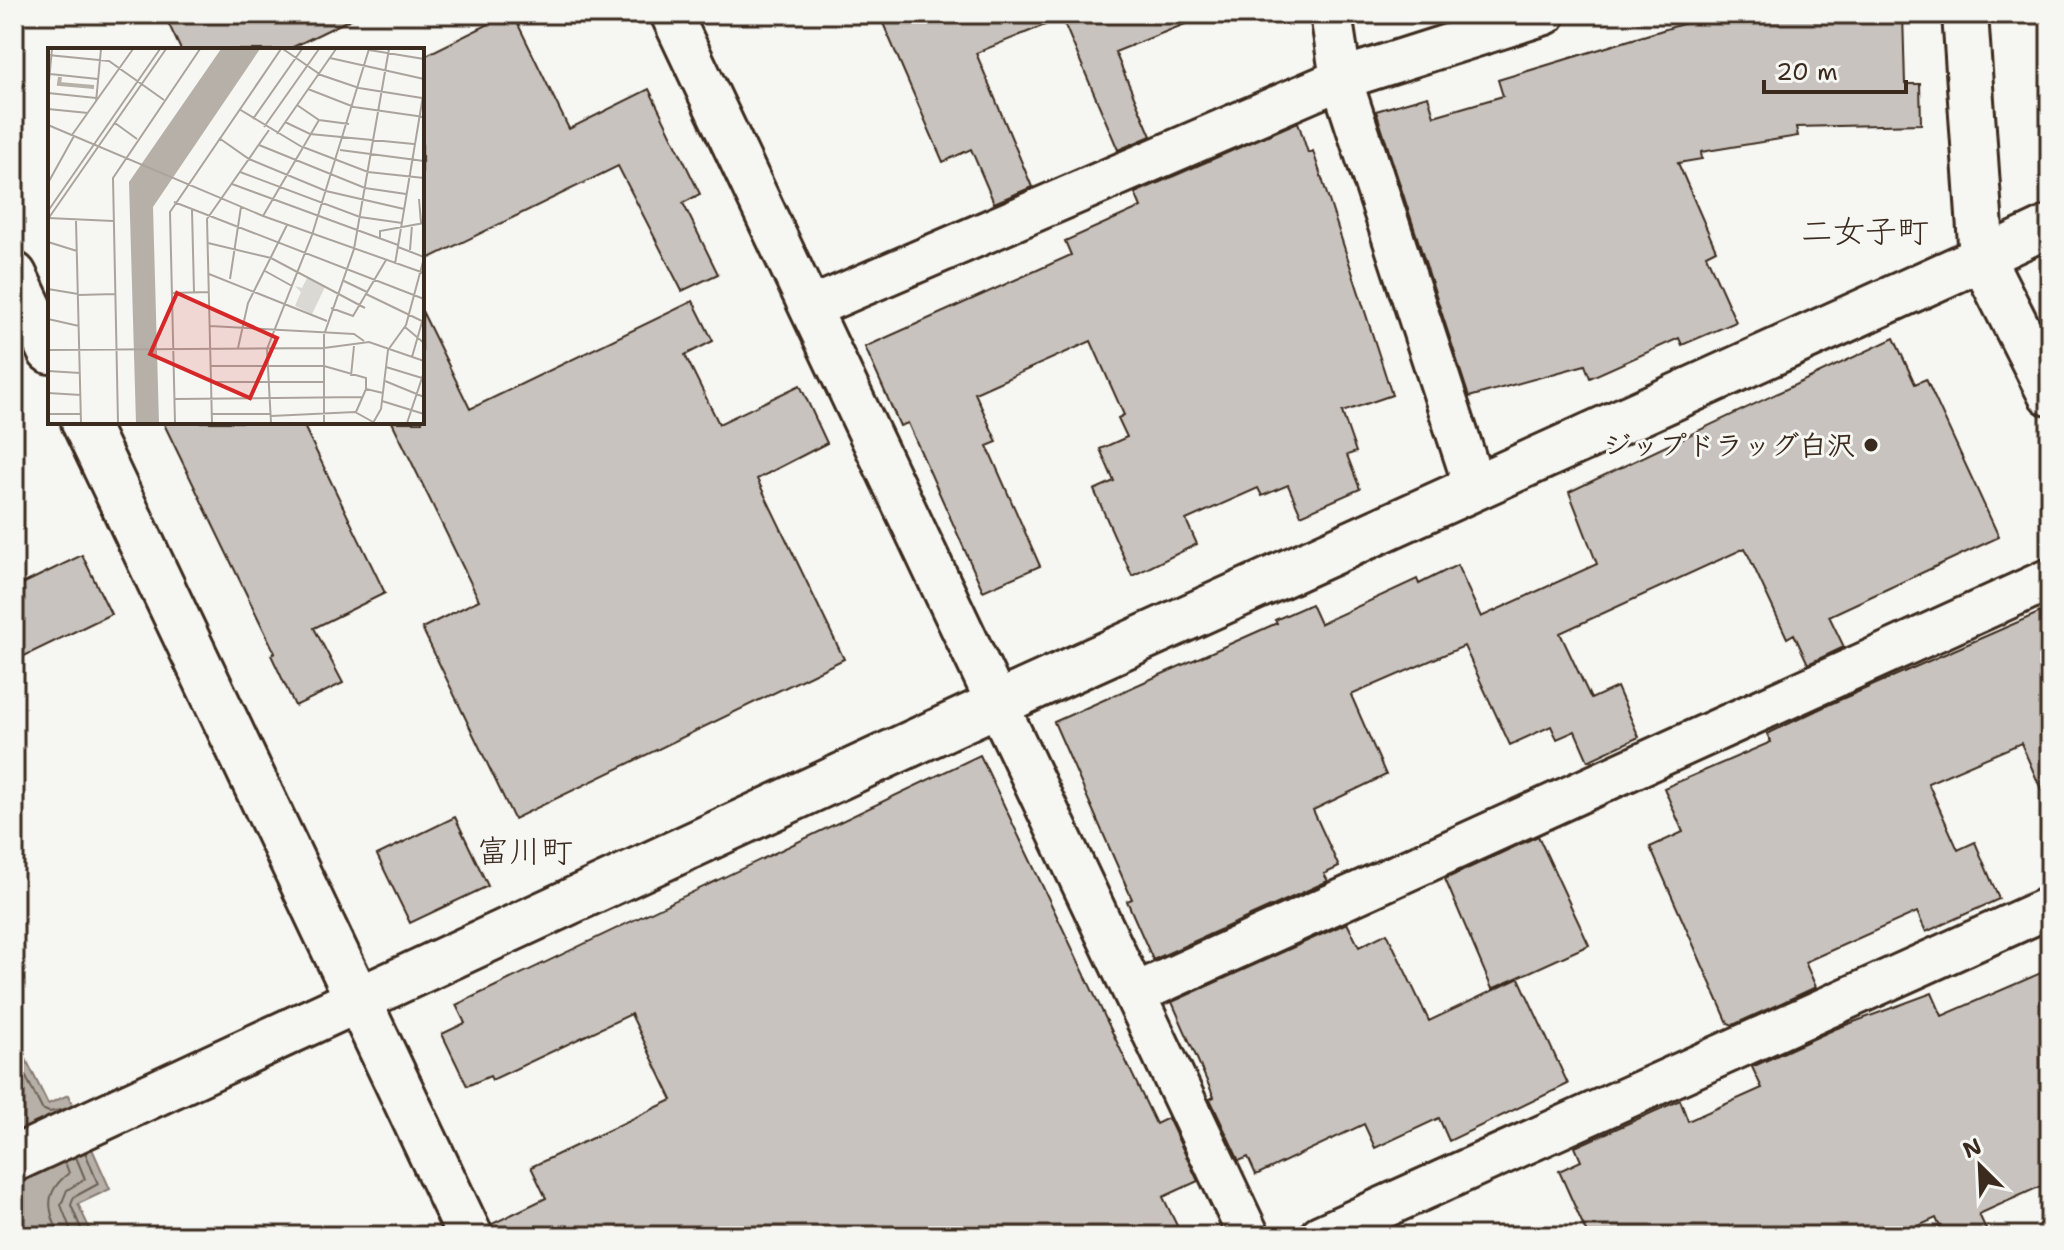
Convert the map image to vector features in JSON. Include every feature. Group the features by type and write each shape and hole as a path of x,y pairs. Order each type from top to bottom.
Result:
{"street":[{"path":"671,14 1249,1236"},
{"path":"1331,14 1341,79 1475,488"},
{"path":"810,308 1341,79 1545,14"},
{"path":"1965,14 1982,258 2050,393"},
{"path":"14,1159 997,704 2050,226"},
{"path":"14,275 48,347"},
{"path":"85,424 470,1236"},
{"path":"1135,994 2050,579"},
{"path":"1320,1236 2050,907"}],"water":[{"path":"14,1035 48,1104 68,1095 110,1189 78,1204 93,1236 14,1236"}],"building":[{"path":"164,14 361,14 291,48 180,48"},
{"path":"513,14 569,129 649,89 700,194 683,203 718,274 682,291 618,166 424,261 424,56"},
{"path":"879,14 1205,16 1115,52 1151,136 1118,150 1062,18 976,53 1032,187 994,203 971,149 943,162"},
{"path":"1687,14 1903,14 1905,84 1920,84 1921,124 1796,127 1798,136 1701,152 1702,159 1678,163 1716,250 1706,255 1736,322 1682,345 1679,338 1590,378 1585,365 1469,397 1376,111 1428,96 1434,116 1503,96 1498,80 1689,22"},
{"path":"1298,122 1308,153 1313,151 1392,395 1342,412 1356,452 1347,455 1360,489 1301,515 1288,485 1262,496 1258,488 1186,520 1197,544 1132,576 1094,490 1114,481 1100,449 1127,437 1118,418 1124,415 1091,341 975,393 997,442 987,446 1040,566 983,591 908,423 900,426 865,347 1071,255 1065,241 1141,207 1135,193"},
{"path":"693,301 713,341 685,355 719,424 800,385 827,443 757,479 844,659 514,819 422,628 479,600 393,424 424,424 424,315 470,409"},
{"path":"1894,338 1915,384 1926,379 1999,537 1829,616 1844,647 1808,664 1794,634 1787,638 1745,548 1560,633 1591,699 1617,687 1639,737 1588,761 1575,731 1557,739 1551,726 1510,745 1464,646 1351,695 1386,775 1313,810 1339,867 1324,874 1328,881 1153,960 1127,901 1132,899 1054,722 1277,623 1275,620 1311,604 1320,624 1417,579 1419,584 1457,565 1481,617 1597,564 1569,492"},
{"path":"164,424 303,424 385,593 314,628 343,683 295,706 271,655 275,653"},
{"path":"82,555 111,614 14,661 14,588"},
{"path":"2050,608 2050,810 2021,743 1928,783 1958,850 1975,842 1999,899 1926,932 1917,912 1805,962 1816,987 1733,1025 1728,1023 1650,847 1683,832 1664,788 1771,742 1767,734 1828,705"},
{"path":"980,755 1156,1124 1168,1118 1198,1181 1163,1197 1182,1236 495,1236 492,1224 546,1198 531,1167 672,1100 631,1014 492,1080 490,1076 467,1086 442,1034 465,1023 456,1005"},
{"path":"455,817 488,886 410,923 377,855"},
{"path":"1538,836 1589,945 1492,989 1445,879"},
{"path":"1347,923 1359,947 1387,933 1429,1021 1519,978 1568,1084 1449,1141 1439,1118 1375,1148 1364,1124 1256,1175 1248,1157 1239,1161 1210,1099 1214,1097 1172,1002"},
{"path":"2050,969 2050,1182 1979,1214 1989,1236 1944,1236 1936,1218 1896,1236 1588,1236 1559,1171 1581,1161 1575,1147 1680,1100 1688,1121 1762,1088 1752,1067 1835,1029 1932,993 1942,1016"}],"place":[{"name":"ジップドラッグ白沢","path":"1871,445"}],"district":[{"name":"二女子町","path":"1865,230"},
{"name":"富川町","path":"525,850"}]}
